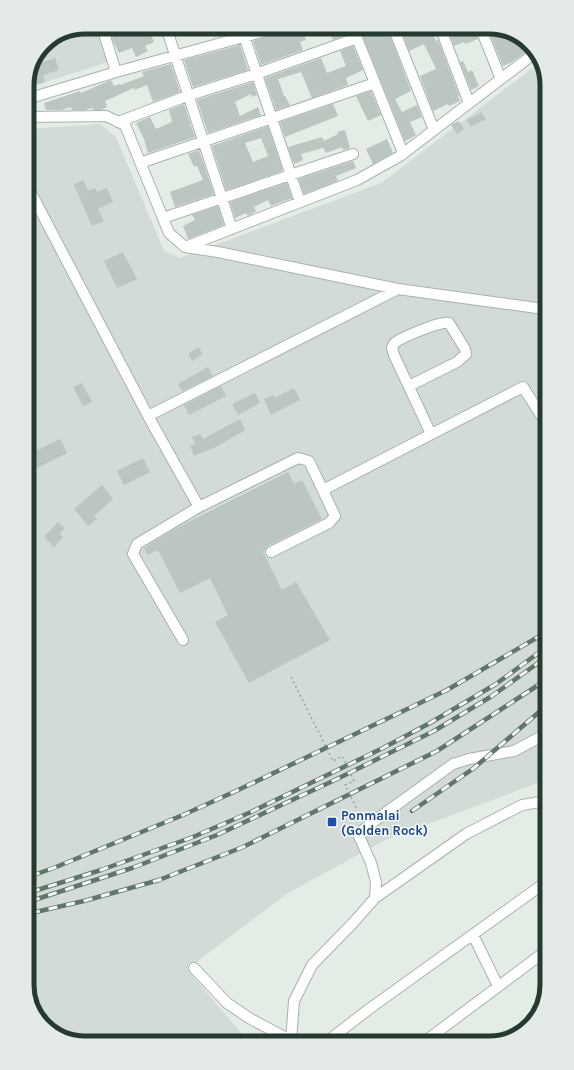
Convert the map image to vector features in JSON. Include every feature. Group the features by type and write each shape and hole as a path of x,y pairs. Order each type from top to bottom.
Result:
{"street":[{"path":"104,34 116,72"},
{"path":"168,34 187,96 223,198 232,229"},
{"path":"34,97 174,56 236,34"},
{"path":"243,34 300,202"},
{"path":"355,34 404,153"},
{"path":"396,34 434,130"},
{"path":"443,34 469,103"},
{"path":"483,34 501,79"},
{"path":"118,122 187,96 256,74 357,38"},
{"path":"185,247 357,180 404,153 531,56"},
{"path":"140,163 375,83"},
{"path":"34,117 106,116 125,125 169,233 185,247 218,252 398,289 540,307"},
{"path":"163,218 353,154"},
{"path":"34,198 148,416 199,507"},
{"path":"148,416 398,289"},
{"path":"409,386 457,362 466,354 466,348 449,323 443,323 429,328 394,344 392,348 394,355 431,434"},
{"path":"323,490 523,387 540,414"},
{"path":"183,640 133,554 137,544 199,507 298,458 309,461 335,516 329,524 271,552"},
{"path":"376,898 376,882 371,863 358,834 453,764 469,759 514,751 540,737"},
{"path":"290,1036 294,1001 312,965 376,898 466,834 522,805 540,802"},
{"path":"334,1036 540,886"},
{"path":"473,934 498,986"},
{"path":"432,1036 540,955"},
{"path":"194,968 227,1003 249,1018 283,1036"}],"path":[{"path":"291,677 332,761 342,756 354,781 345,785 357,809"}],"shaded area":[{"path":"99,34 108,62 34,86 38,65 43,56 56,43 65,38 75,35"},
{"path":"536,65 540,85 540,782 385,840 288,893 187,969 244,1036 81,1036 68,1033 54,1026 44,1016 38,1005 34,985 34,129 100,124 116,137 164,251 180,258 381,183"}],"building":[{"path":"111,34 150,34 154,42 145,46 148,51 136,57 132,48 119,53"},
{"path":"273,34 304,34 306,40 300,42 303,50 261,65 253,41"},
{"path":"330,34 348,34 333,40"},
{"path":"362,34 390,34 411,91 395,99 402,112 417,105 422,117 410,122 416,135 405,141"},
{"path":"403,34 432,34 436,41 438,40 460,101 449,106 448,104 433,111 420,76 436,69 424,44 409,51"},
{"path":"476,34 478,39 454,46 450,35"},
{"path":"490,34 512,39 527,51 512,62 503,66"},
{"path":"240,45 248,70 193,87 184,60"},
{"path":"353,46 363,70 346,78 348,85 312,98 301,72 278,79 284,96 290,105 276,110 265,78 321,58 327,73 346,66 340,51"},
{"path":"55,58 59,70 43,75 45,82 34,86 38,65 40,62"},
{"path":"463,61 468,72 472,70 479,86 471,90 460,62"},
{"path":"171,64 180,92 153,102 147,85 135,90 134,88 105,101 107,107 101,110 93,110 92,108 85,110 72,110 71,107 61,110 46,110 44,103 80,91 81,93 111,80 114,86 120,85 144,76 142,72"},
{"path":"253,82 257,95 252,97 251,94 235,102 240,116 258,107 261,115 208,133 197,100"},
{"path":"371,91 381,115 368,121 356,96"},
{"path":"184,104 195,137 148,153 144,139 136,123 150,117 156,129 172,122 169,110"},
{"path":"333,104 338,116 285,137 280,122"},
{"path":"482,112 486,119 471,127 467,120"},
{"path":"459,121 464,129 457,134 451,125"},
{"path":"268,126 283,171 226,190 212,146","holes":["261,138 268,156 253,162 245,143"]},
{"path":"345,130 350,148 343,150 342,147 326,153 323,148 301,154 303,160 294,164 288,147 322,137 324,141 338,134 337,132"},
{"path":"387,139 393,153 373,164 366,149"},
{"path":"199,150 214,194 175,207 170,192 203,180 197,166 194,167 188,154"},
{"path":"353,161 356,168 336,176 338,181 304,194 299,179"},
{"path":"83,180 88,191 95,188 97,192 107,188 113,202 98,209 104,221 92,226 74,185"},
{"path":"287,183 292,198 271,206 268,200 254,207 256,211 248,216 246,213 235,218 230,202"},
{"path":"218,206 224,225 188,239 183,226 195,220 192,215"},
{"path":"123,252 137,279 117,288 104,261"},
{"path":"198,347 203,354 192,361 188,354"},
{"path":"208,367 213,376 182,391 178,384"},
{"path":"82,383 92,402 83,406 73,387"},
{"path":"221,386 226,396 189,415 184,405"},
{"path":"294,388 300,400 271,415 264,399 273,395 274,398"},
{"path":"255,393 260,403 238,415 232,404"},
{"path":"240,419 245,430 216,447 194,456 190,446 195,444 192,437 200,434 203,439"},
{"path":"60,439 67,453 34,470 34,447 36,446 38,450"},
{"path":"143,458 150,472 124,485 117,471"},
{"path":"288,472 294,484 302,480 322,519 268,546 263,552 282,590 296,582 330,640 249,683 215,622 228,615 210,578 180,593 158,550 148,555 144,548 173,530"},
{"path":"102,485 113,499 94,516 97,519 88,526 74,509"},
{"path":"58,522 65,528 59,534 63,537 54,547 44,537"}],"railway":[{"path":"34,875 183,815 236,791 447,690 540,636"},
{"path":"34,891 101,870 193,837 251,812 383,748 430,723 496,684 540,652"},
{"path":"34,900 132,868 217,835 337,779 434,731 492,696 540,662"},
{"path":"34,912 84,901 159,880 243,847 437,751 540,684"},
{"path":"412,811 474,768 540,711"}],"place":[{"name":"Ponmalai (Golden Rock)","path":"332,822"}]}
